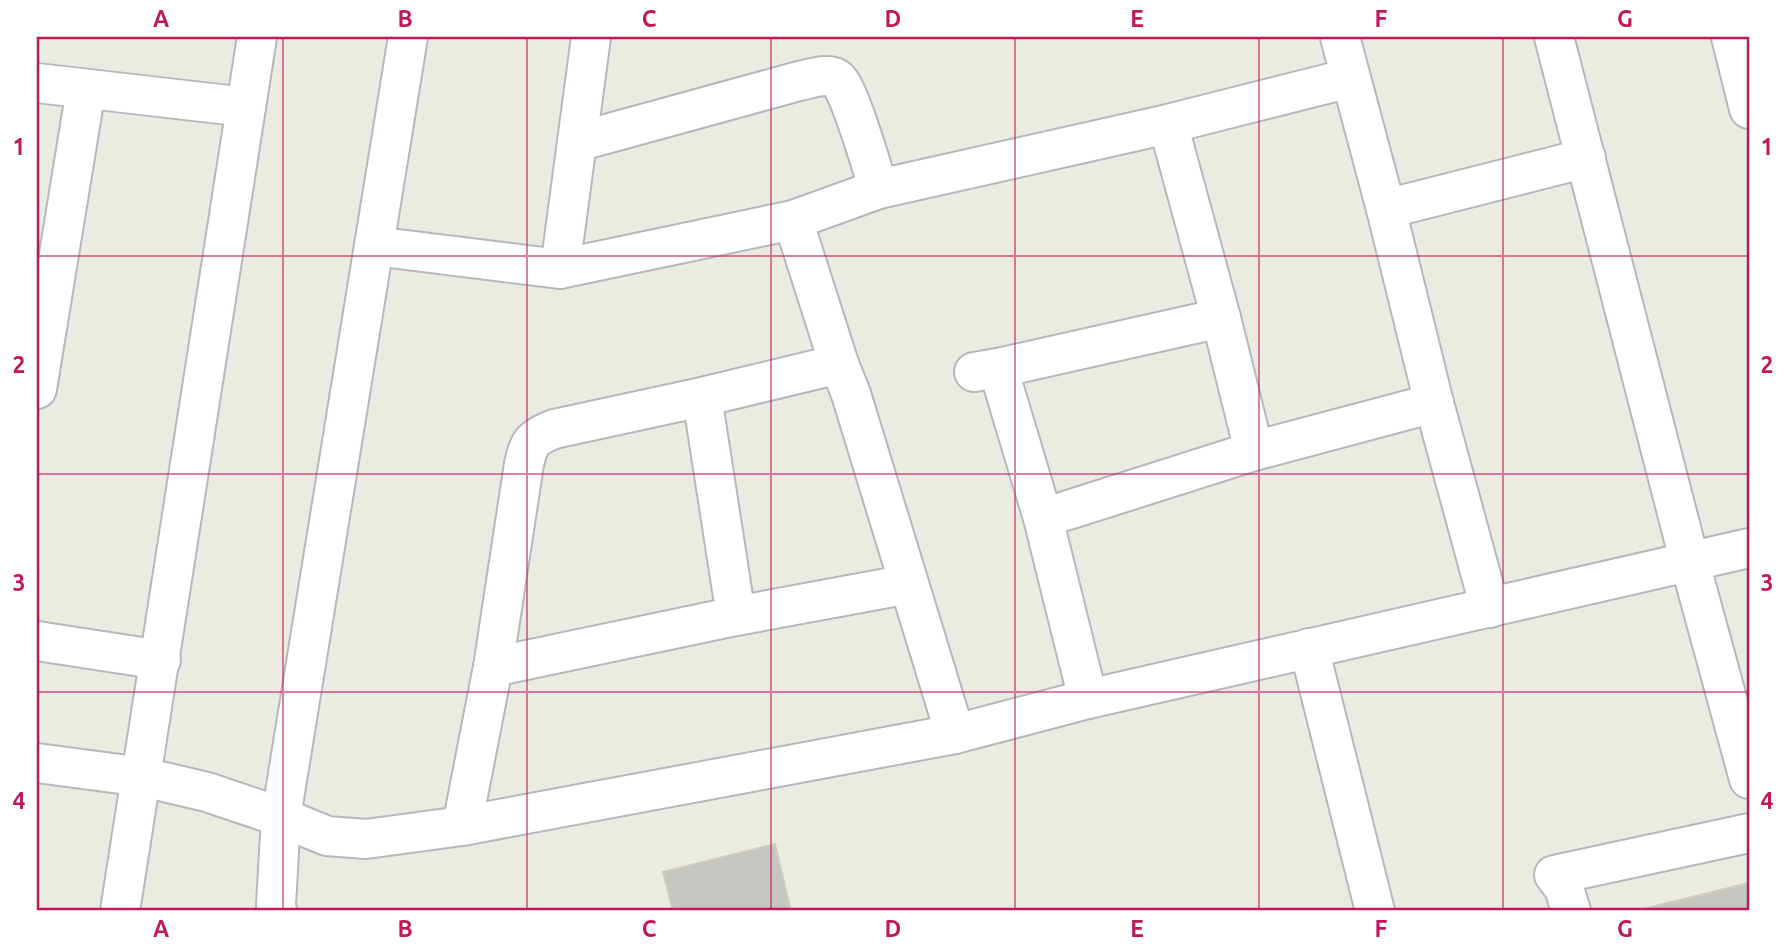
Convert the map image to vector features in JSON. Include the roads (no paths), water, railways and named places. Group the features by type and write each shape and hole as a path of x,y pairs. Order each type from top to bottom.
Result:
{"street":[{"path":"120,911 257,37"},
{"path":"278,911 276,905 281,817 408,37"},
{"path":"560,269 591,37"},
{"path":"1340,37 1490,608"},
{"path":"1554,37 1690,563 1749,779"},
{"path":"1731,37 1749,108"},
{"path":"577,142 799,81 834,76 841,80 850,101 879,189"},
{"path":"374,246 560,269 793,219 879,189 1168,124 1350,78"},
{"path":"37,83 246,107"},
{"path":"37,388 51,207 86,89"},
{"path":"1168,124 1254,452"},
{"path":"1386,209 1586,158"},
{"path":"793,219 851,394 955,734"},
{"path":"1088,699 1043,518 986,370 1221,318"},
{"path":"462,826 493,667 528,445 539,435 554,429 839,364"},
{"path":"702,397 736,616"},
{"path":"1043,518 1254,452 1434,403"},
{"path":"37,763 143,777 207,792 327,836 366,839 462,826 955,734 1088,699 1749,548"},
{"path":"493,667 736,616 909,584"},
{"path":"37,641 161,660"},
{"path":"1309,648 1375,911"},
{"path":"1571,911 1564,888 1554,875 1749,833"}]}
